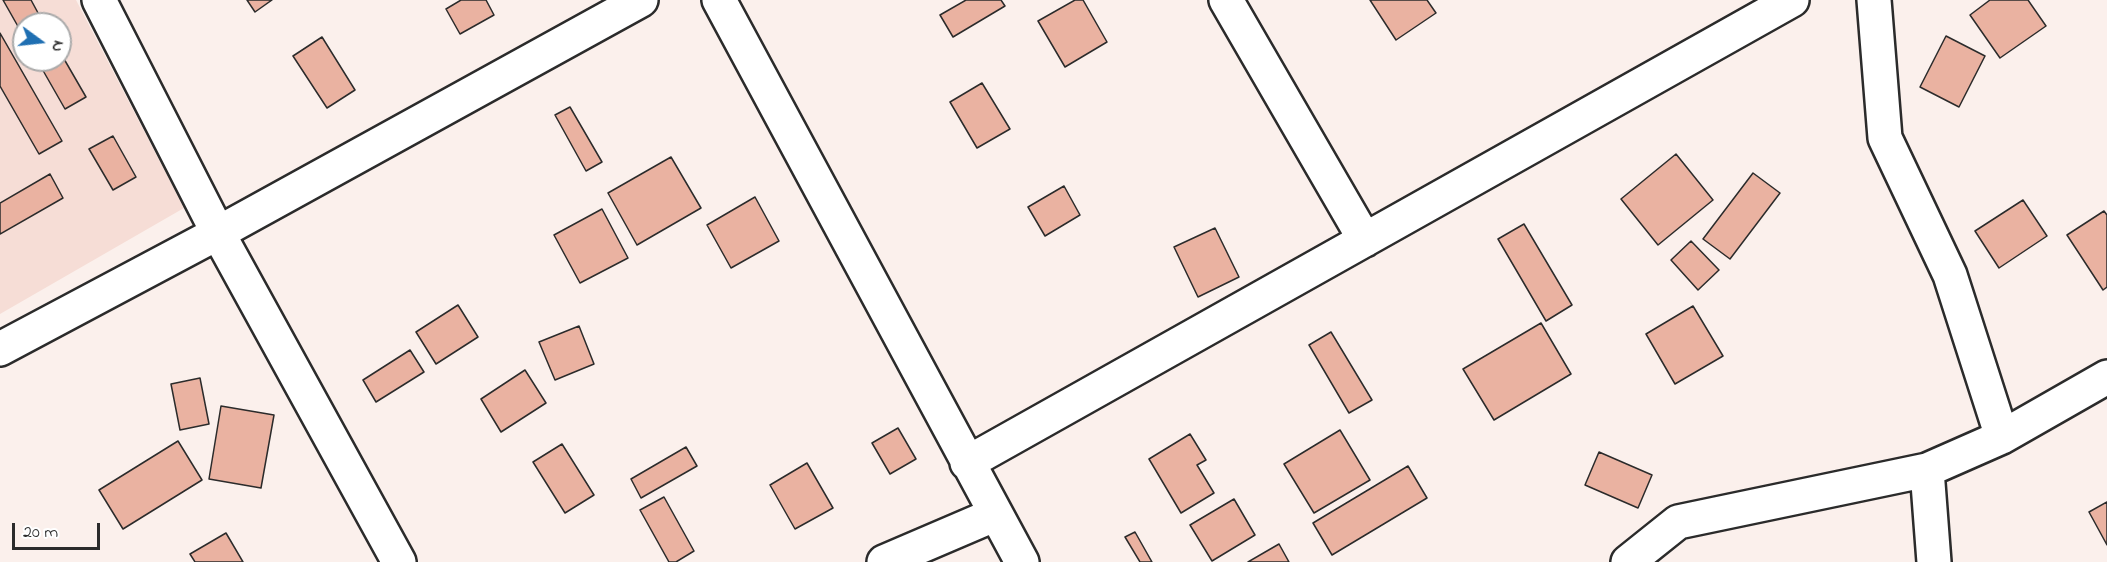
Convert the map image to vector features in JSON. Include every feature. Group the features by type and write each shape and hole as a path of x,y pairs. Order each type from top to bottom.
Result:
{"street":[{"path":"99,0 218,233 399,562"},
{"path":"0,350 641,0"},
{"path":"719,0 1022,562"},
{"path":"1226,0 1365,240"},
{"path":"968,463 1792,0"},
{"path":"1874,0 1885,138 1950,275 2002,437"},
{"path":"1628,562 1678,522 1927,470 2002,437 2107,377"},
{"path":"1927,470 1934,562"},
{"path":"884,562 996,514"}],"shaded area":[{"path":"0,0 76,0 184,208 0,314"}],"building":[{"path":"3,0 31,0 38,12 12,12 12,16"},
{"path":"247,0 272,0 255,12"},
{"path":"461,0 486,0 494,15 460,34 446,9"},
{"path":"966,0 1001,0 1005,6 953,37 940,15"},
{"path":"1075,0 1083,0 1107,42 1065,67 1038,21"},
{"path":"1370,0 1427,0 1436,13 1396,40"},
{"path":"1990,0 2028,0 2046,26 2000,58 1970,15"},
{"path":"0,33 12,54 12,72 22,72 62,141 39,154 0,86"},
{"path":"1946,36 1985,56 1959,107 1920,87"},
{"path":"322,37 355,90 327,108 293,56"},
{"path":"44,72 72,72 86,97 65,109"},
{"path":"982,83 1010,129 977,148 950,102"},
{"path":"570,107 602,162 586,171 555,115"},
{"path":"113,136 136,177 113,190 89,149"},
{"path":"1676,154 1713,200 1658,245 1621,199"},
{"path":"671,157 701,208 637,245 608,193"},
{"path":"1753,173 1780,193 1730,259 1703,239"},
{"path":"50,174 63,198 0,234 0,203"},
{"path":"1064,186 1080,215 1045,236 1028,207"},
{"path":"755,197 779,241 731,268 707,225"},
{"path":"2023,200 2047,236 1999,268 1975,231"},
{"path":"602,209 628,258 580,283 554,235"},
{"path":"2104,211 2107,215 2107,287 2103,290 2067,235"},
{"path":"1524,224 1572,305 1546,321 1498,239"},
{"path":"1215,228 1239,277 1198,297 1174,247"},
{"path":"1691,241 1719,270 1698,290 1671,260"},
{"path":"458,305 478,337 436,364 416,332"},
{"path":"1693,306 1723,356 1675,384 1646,334"},
{"path":"1541,323 1571,374 1494,420 1463,369"},
{"path":"579,326 594,364 555,380 539,342"},
{"path":"1331,332 1372,400 1349,413 1309,345"},
{"path":"410,350 424,372 376,402 363,380"},
{"path":"525,370 546,403 501,432 481,399"},
{"path":"200,378 209,424 180,430 171,384"},
{"path":"221,406 274,415 261,488 209,479"},
{"path":"898,428 916,459 890,474 872,443"},
{"path":"1340,430 1370,480 1314,513 1284,464"},
{"path":"1190,434 1206,460 1197,465 1214,493 1181,513 1149,459"},
{"path":"178,441 202,480 123,529 99,490"},
{"path":"562,444 594,495 565,513 533,462"},
{"path":"686,447 697,466 641,498 631,479"},
{"path":"1599,452 1652,475 1638,508 1585,485"},
{"path":"807,463 833,508 795,529 770,485"},
{"path":"1408,466 1427,498 1332,555 1313,523"},
{"path":"664,497 694,551 676,562 669,562 640,510"},
{"path":"1234,499 1255,535 1212,561 1190,525"},
{"path":"2107,502 2107,545 2089,512"},
{"path":"1135,532 1152,562 1140,562 1125,537"},
{"path":"226,533 243,562 195,562 190,554"},
{"path":"1279,544 1289,562 1248,562"}]}
